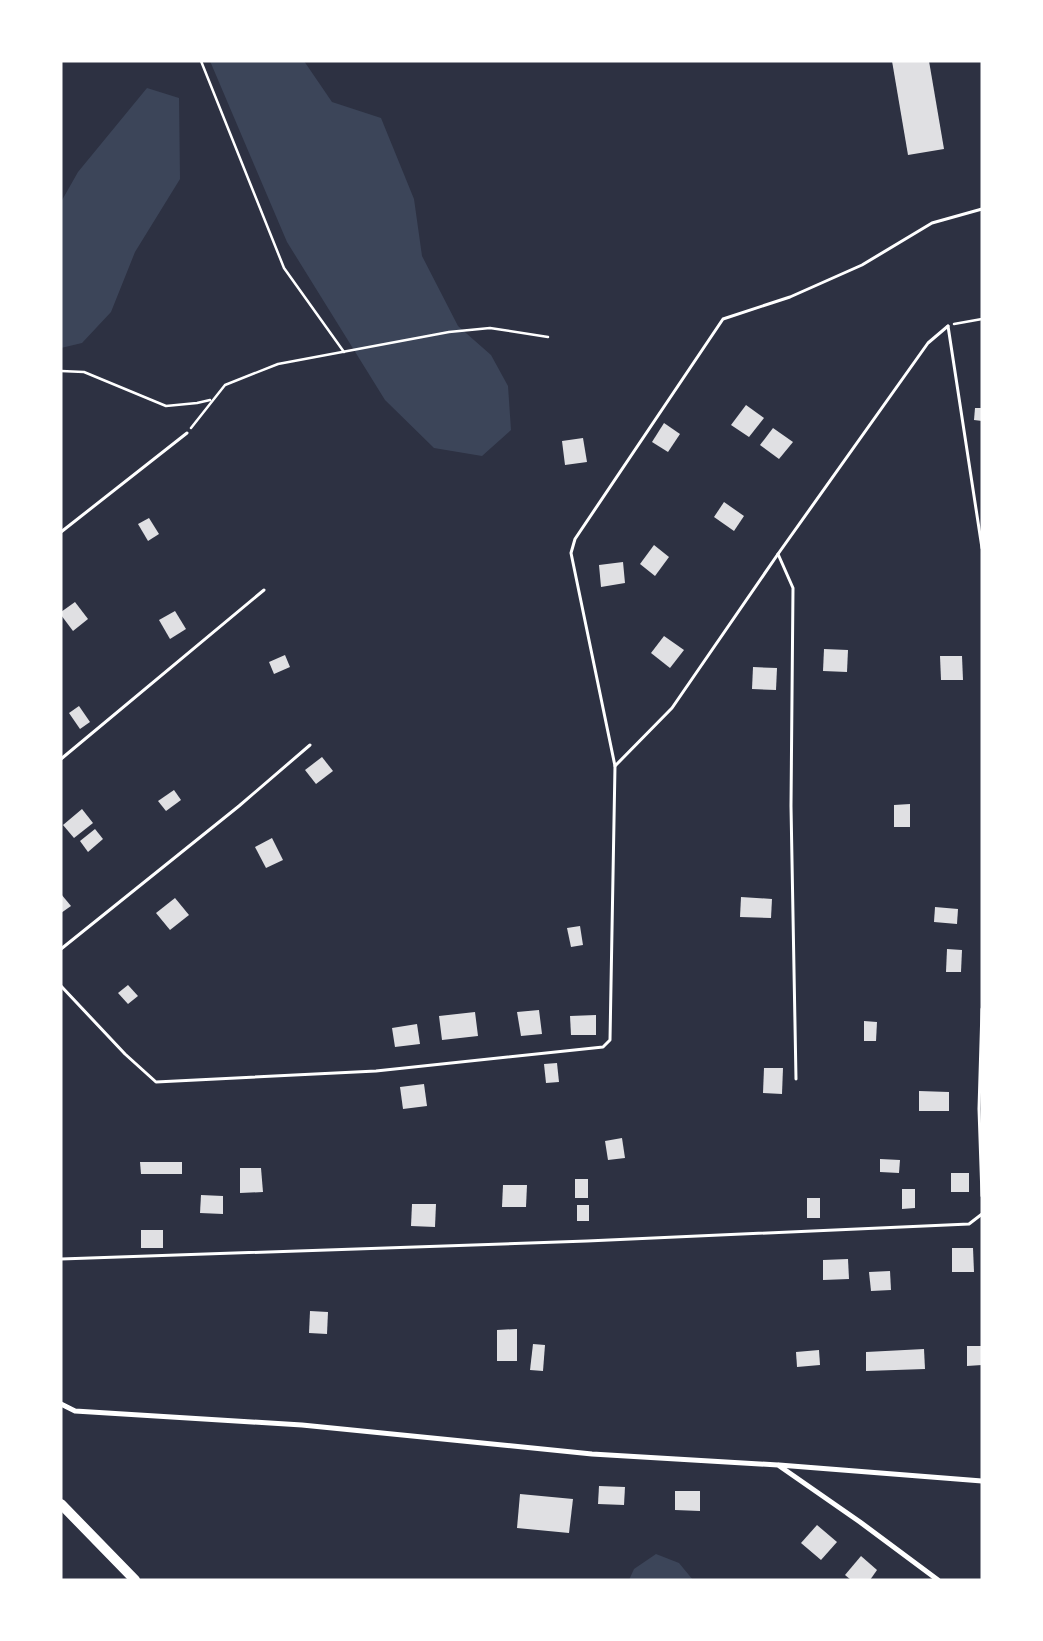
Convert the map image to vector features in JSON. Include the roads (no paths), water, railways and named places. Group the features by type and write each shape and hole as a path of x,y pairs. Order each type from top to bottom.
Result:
{"highway":[{"path":"61,1504 135,1580"}],"street":[{"path":"61,1404 75,1411 302,1425 592,1454 982,1481"},
{"path":"778,1466 860,1522 938,1580"}],"lane":[{"path":"61,986 125,1054 156,1082 376,1071 603,1047 610,1040 615,766 570,553 575,539 723,319 790,297 862,265 932,223 982,209"},
{"path":"615,766 672,708 778,554 928,344 948,326 982,548"},
{"path":"61,532 187,433"},
{"path":"778,554 793,588 791,806 796,1079"},
{"path":"61,759 264,590"},
{"path":"61,949 239,806 310,745"},
{"path":"982,1009 979,1109 982,1196"},
{"path":"61,1259 587,1241 969,1224 982,1214"}]}
